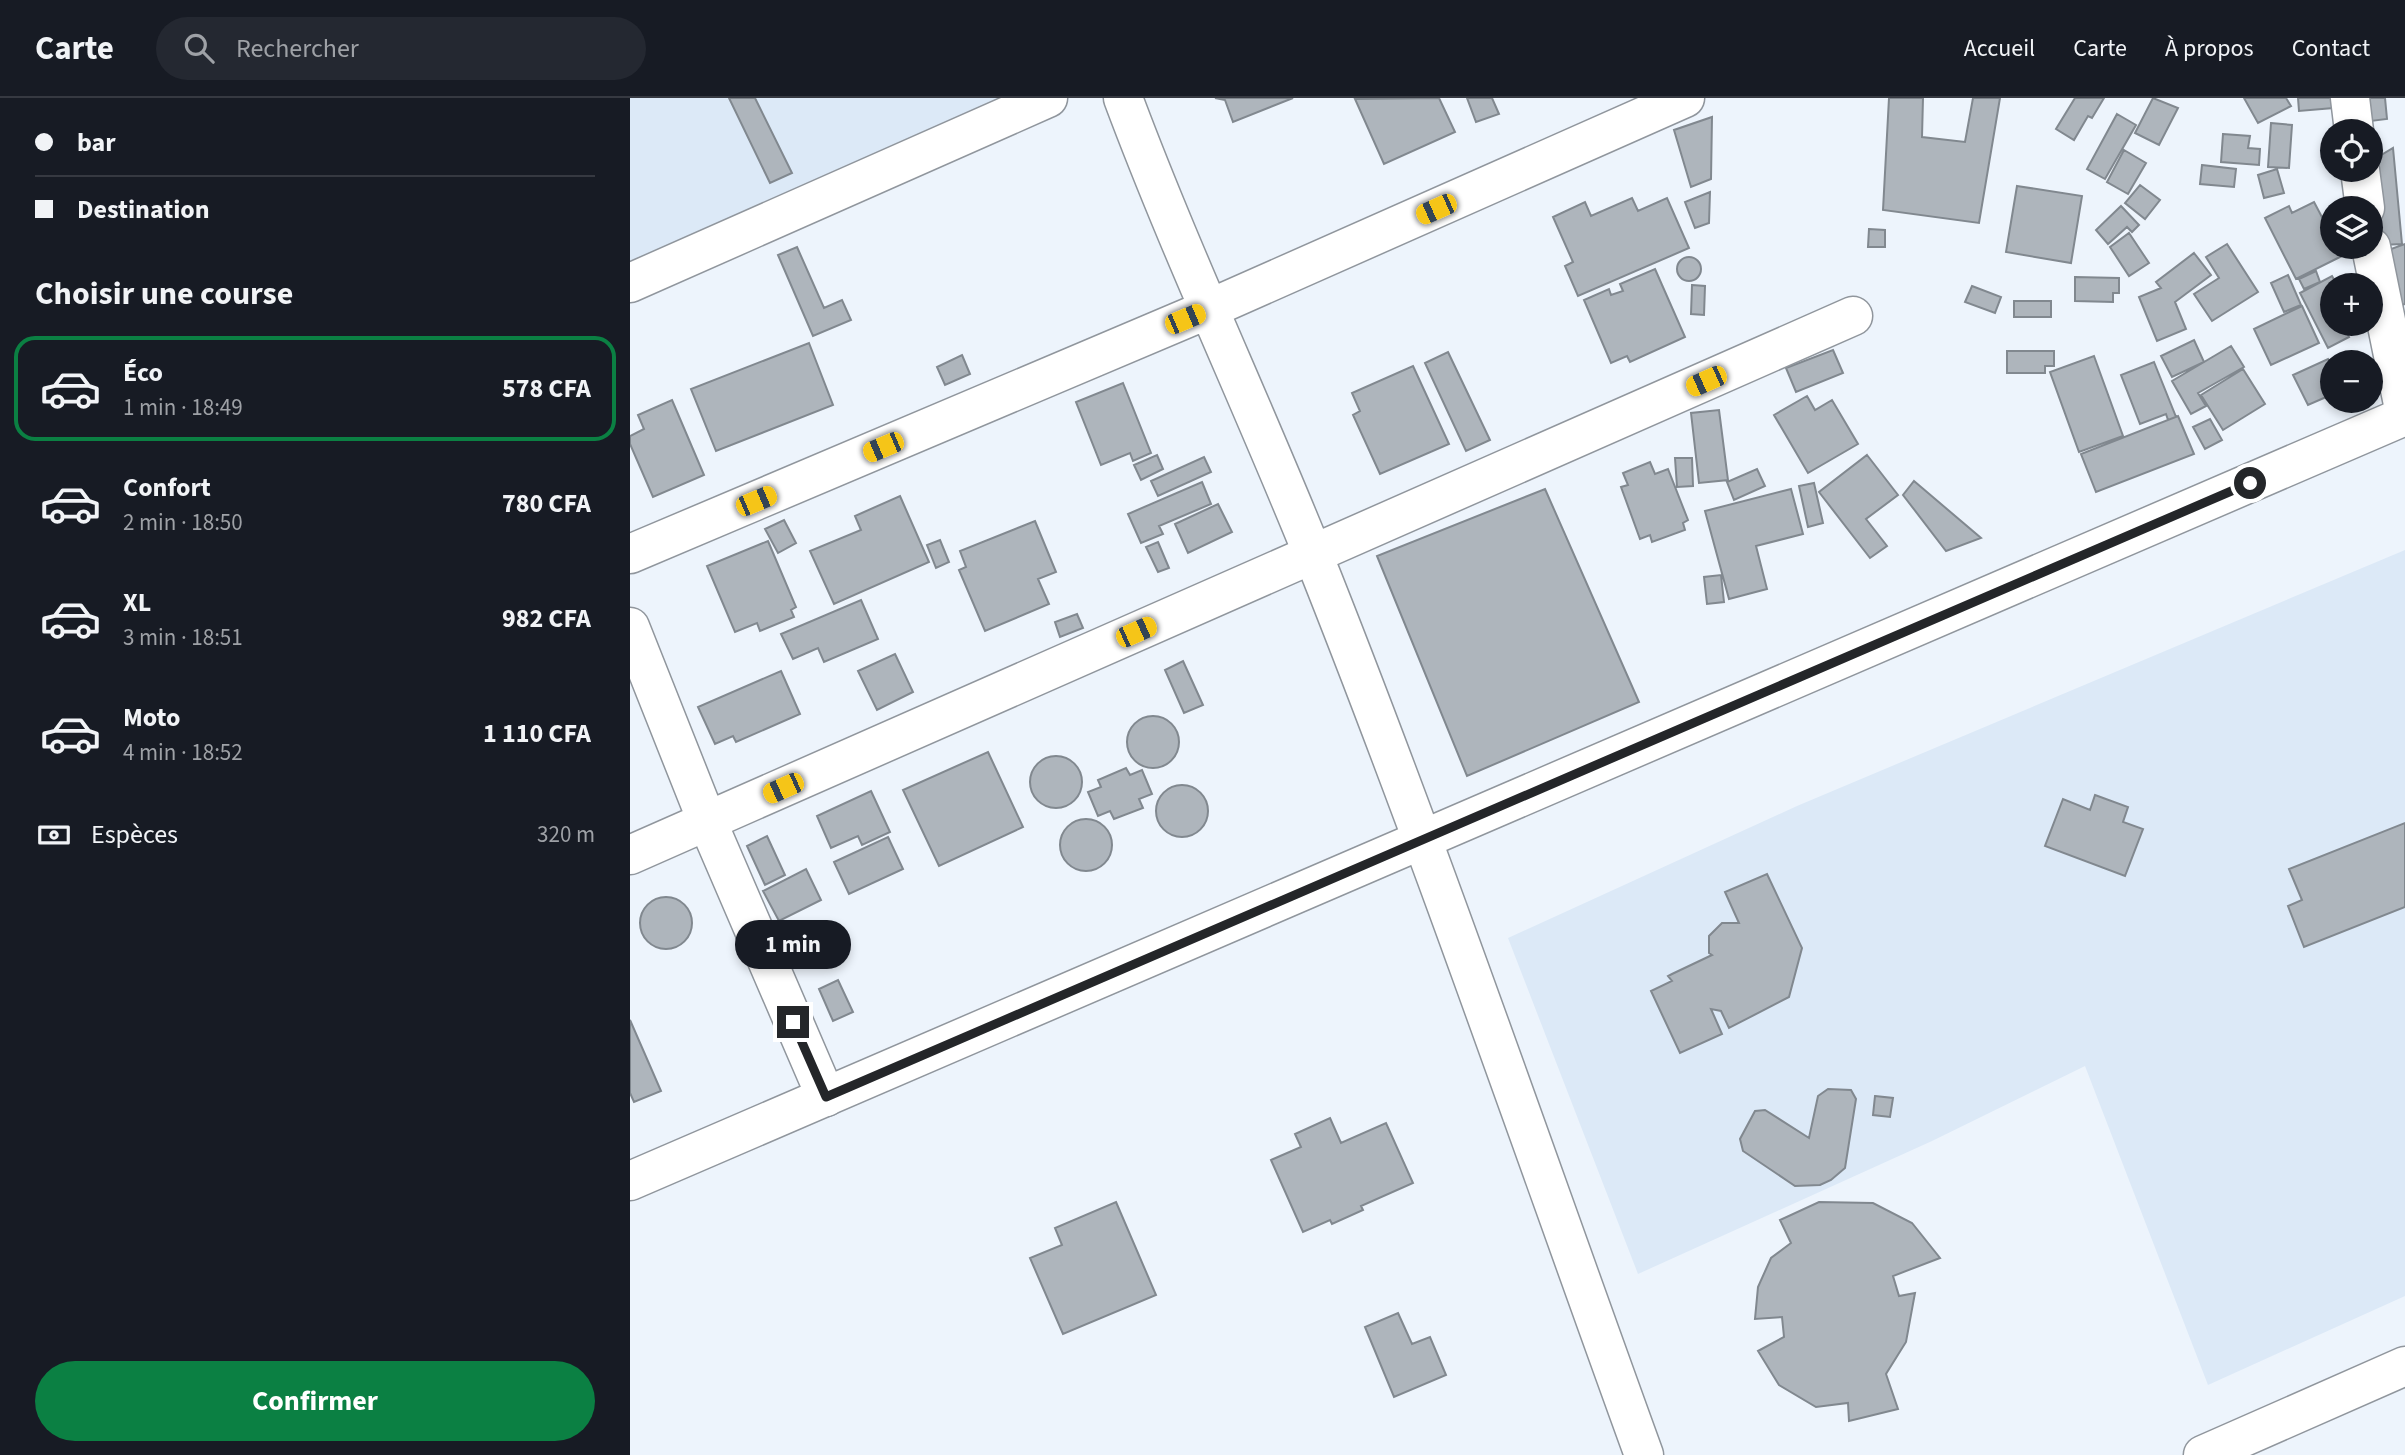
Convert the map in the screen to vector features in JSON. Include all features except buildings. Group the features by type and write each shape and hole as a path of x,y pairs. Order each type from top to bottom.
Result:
{"street":[{"path":"630,283 1048,98"},
{"path":"1123,98 1156,186 1211,308 1256,424 1313,555 1421,840 1643,1455"},
{"path":"630,554 1211,308 1685,98"},
{"path":"2350,98 2353,119"},
{"path":"630,1181 2405,415 2373,259"},
{"path":"630,855 1853,316"},
{"path":"630,627 707,821 826,1097"},
{"path":"2203,1455 2405,1366"}],"shaded area":[{"path":"630,98 1007,98 630,265"},
{"path":"2405,550 2405,1296 2208,1385 2085,1066 1932,1141 1638,1274 1508,938 1797,806"}],"route":[{"path":"793,1022 826,1097 2250,483"}]}
